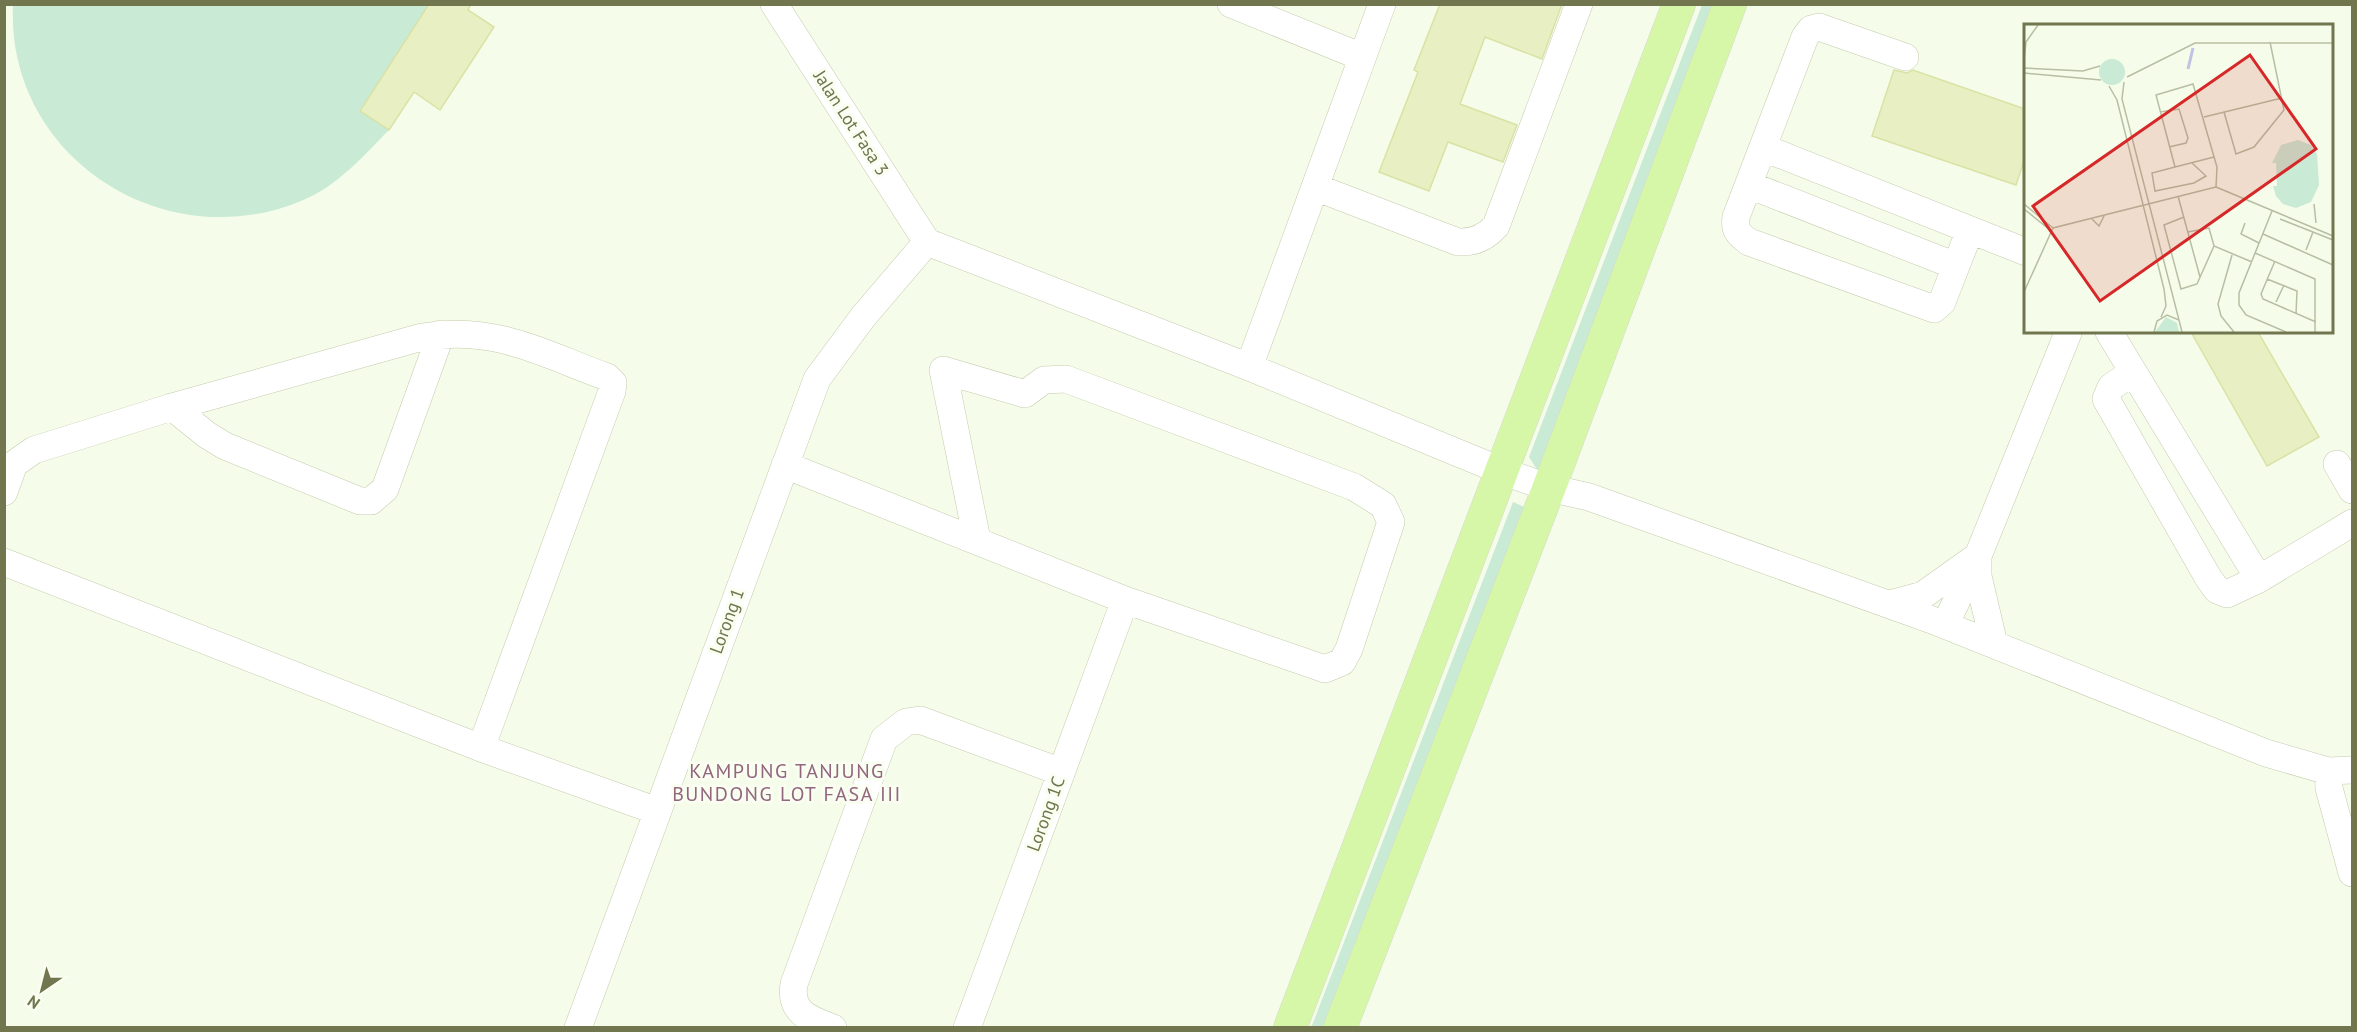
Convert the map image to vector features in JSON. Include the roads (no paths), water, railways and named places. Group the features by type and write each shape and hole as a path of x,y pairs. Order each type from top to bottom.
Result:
{"main road":[{"path":"1290,1028 1680,4"},
{"path":"1341,1028 1549,488 1730,4"}],"street":[{"name":"Jalan Lot Fasa 3","path":"774,4 927,242"},
{"path":"1231,4 1362,57"},
{"path":"1249,367 1382,4"},
{"path":"1315,187 1458,242 1477,240 1491,231 1496,226 1579,4"},
{"path":"1905,57 1824,28 1811,29 1805,37 1735,227 1739,234 1749,242 1935,309 1942,302 1970,230"},
{"path":"1764,148 2024,252"},
{"path":"1749,185 1956,266"},
{"path":"927,242 1249,367 1502,471 1549,488 1590,497 1890,604 2266,753 2340,770 2329,788 2352,873"},
{"name":"Lorong 1","path":"578,1028 818,379 863,317 927,242"},
{"path":"4,492 14,464 26,453 172,407 386,346 441,334 461,332 501,338 607,377 614,386 481,748"},
{"path":"1945,625 1978,556 2066,333"},
{"path":"2073,333 2093,336 2104,333"},
{"path":"2109,333 2259,579"},
{"path":"172,407 207,435 225,446 366,502 377,498 385,489 441,334"},
{"path":"785,465 1125,600 1316,667 1335,666 1342,662 1349,649 1391,522 1389,512 1376,499 1354,487 1065,380 1044,380 1025,394 943,370 977,540"},
{"path":"2133,372 2108,391 2109,406 2217,590 2227,594 2259,579 2352,523"},
{"path":"2337,464 2352,490"},
{"path":"1890,604 1923,595 1978,556"},
{"path":"1978,556 1980,584 1994,644"},
{"path":"4,562 481,748 657,811"},
{"name":"Lorong 1C","path":"967,1028 1125,600"},
{"path":"833,1028 802,1015 793,999 794,984 884,739 906,723 920,720 1061,772"}],"district":[{"name":"KAMPUNG TANJUNG BUNDONG LOT FASA III","path":"787,782"}]}
